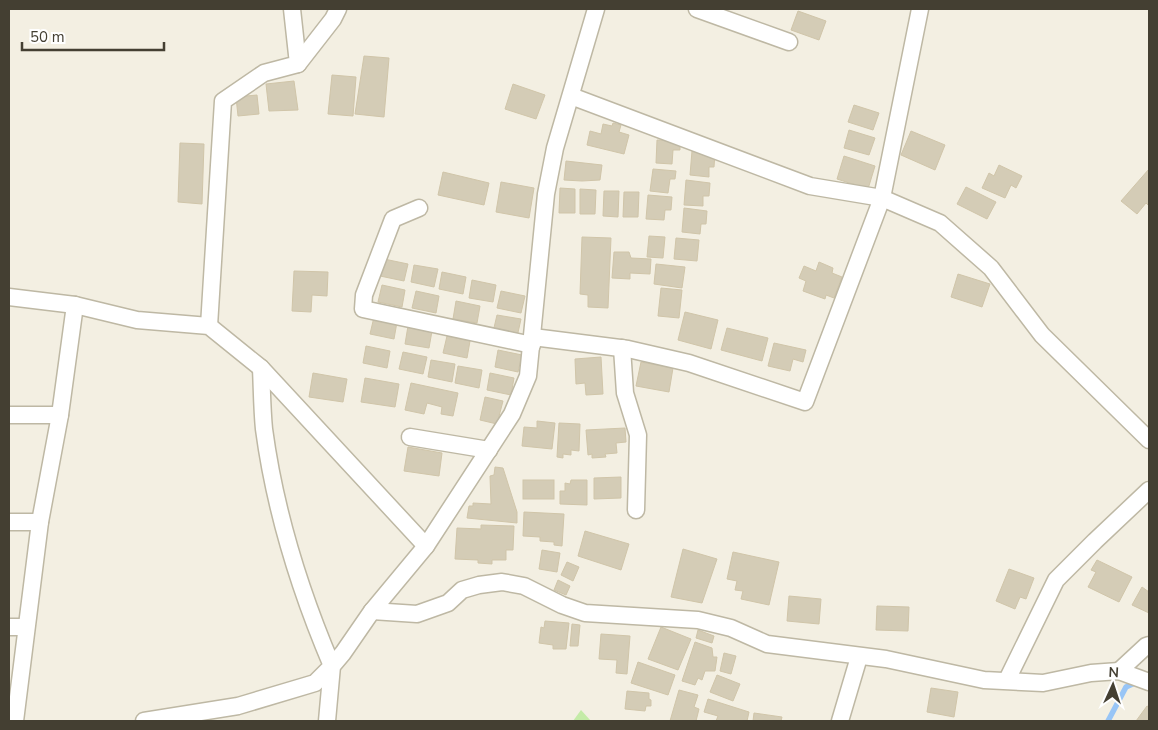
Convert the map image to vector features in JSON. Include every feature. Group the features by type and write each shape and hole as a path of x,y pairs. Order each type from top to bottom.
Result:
{"street":[{"path":"292,9 298,64"},
{"path":"209,326 223,101 264,73 298,64 333,19 338,9"},
{"path":"144,721 238,706 315,683 343,654 372,611 426,546 512,414 528,376 546,194 555,148 596,9"},
{"path":"697,9 789,42"},
{"path":"419,208 392,219 364,295 363,309 532,341 622,348 689,363 805,402 882,198 920,9"},
{"path":"570,96 810,186 882,198 940,223 991,268 1042,335 1149,440"},
{"path":"9,297 75,306 137,320 209,326 260,368 426,546"},
{"path":"15,721 40,522 60,415 75,306"},
{"path":"622,348 625,393 638,435 636,510"},
{"path":"260,368 264,429 276,493 301,586 332,666 327,721"},
{"path":"9,416 60,415"},
{"path":"410,437 489,450"},
{"path":"1006,680 1056,580 1094,541 1149,490"},
{"path":"9,522 40,522"},
{"path":"372,611 417,614 448,602 462,590 479,585 502,582 524,586 562,605 584,613 698,620 731,628 767,644 886,660 984,680 1043,682 1091,673 1119,671 1144,679"},
{"path":"9,627 26,627"},
{"path":"1119,671 1149,645"},
{"path":"840,721 859,656"}],"green space":[{"path":"581,710 591,721 573,721"}],"building":[{"path":"798,11 826,21 819,40 791,30"},
{"path":"364,56 389,58 384,117 355,114"},
{"path":"332,75 356,77 353,116 328,114"},
{"path":"294,81 298,110 269,111 266,84"},
{"path":"513,84 545,95 536,119 505,109"},
{"path":"257,95 259,114 238,116 236,97"},
{"path":"854,105 879,113 873,130 848,122"},
{"path":"613,123 621,125 619,132 629,135 624,154 587,145 590,131 601,134 603,124 612,126"},
{"path":"849,130 875,138 869,155 844,148"},
{"path":"911,131 945,145 935,170 901,155"},
{"path":"657,140 680,141 680,150 673,150 672,164 656,163"},
{"path":"180,143 204,144 202,204 178,202"},
{"path":"692,151 715,153 714,167 709,167 709,177 690,175"},
{"path":"844,156 875,166 868,189 837,179"},
{"path":"566,161 602,165 600,180 564,180"},
{"path":"999,165 1022,176 1016,188 1011,185 1005,198 982,188 989,173 994,176"},
{"path":"653,169 676,171 675,179 670,179 668,193 650,191"},
{"path":"1149,169 1149,206 1146,203 1137,214 1121,201"},
{"path":"443,172 489,183 484,205 438,195"},
{"path":"686,180 710,183 709,196 703,196 703,206 684,205"},
{"path":"501,182 534,188 529,218 496,212"},
{"path":"966,187 996,202 987,219 957,204"},
{"path":"560,188 575,189 575,213 559,213"},
{"path":"580,189 596,190 595,214 580,214"},
{"path":"604,191 619,191 618,217 603,216"},
{"path":"624,192 639,192 638,217 623,217"},
{"path":"648,195 672,197 671,210 665,210 664,220 646,219"},
{"path":"684,208 707,211 706,224 701,224 700,234 682,232"},
{"path":"649,236 665,237 663,258 647,257"},
{"path":"582,237 611,238 608,308 588,307 588,295 580,294"},
{"path":"676,238 699,240 697,261 674,259"},
{"path":"614,252 629,252 631,258 651,259 650,274 630,273 630,279 612,278"},
{"path":"384,259 408,264 404,281 380,276"},
{"path":"819,262 833,268 832,273 842,277 834,298 826,295 825,299 803,291 806,281 799,278 804,266 816,271"},
{"path":"656,264 685,267 682,288 654,284"},
{"path":"414,265 438,269 434,287 411,282"},
{"path":"294,271 328,272 327,296 312,295 311,312 292,311"},
{"path":"442,272 466,277 463,294 439,289"},
{"path":"958,274 990,284 982,307 951,297"},
{"path":"472,280 496,285 493,302 469,298"},
{"path":"382,285 405,290 402,307 378,302"},
{"path":"661,288 682,290 679,318 658,316"},
{"path":"416,291 439,296 436,313 412,308"},
{"path":"501,291 525,296 521,313 497,308"},
{"path":"456,301 480,306 477,323 453,319"},
{"path":"685,312 718,320 711,349 678,340"},
{"path":"497,315 521,319 517,337 493,332"},
{"path":"374,317 397,322 394,339 370,334"},
{"path":"408,326 432,331 429,348 405,344"},
{"path":"727,328 768,338 762,361 721,350"},
{"path":"447,336 470,341 467,358 443,353"},
{"path":"774,343 806,350 803,362 793,359 790,371 768,366"},
{"path":"366,346 390,351 387,368 363,363"},
{"path":"498,350 522,355 518,372 495,367"},
{"path":"403,352 427,357 423,374 399,369"},
{"path":"601,357 603,394 586,395 585,383 576,384 575,359"},
{"path":"431,360 455,364 452,382 428,377"},
{"path":"641,362 673,368 669,392 636,386"},
{"path":"458,366 482,370 479,388 455,383"},
{"path":"313,373 347,379 343,402 309,397"},
{"path":"490,373 514,378 511,395 487,390"},
{"path":"365,378 399,384 395,407 361,402"},
{"path":"411,383 458,393 453,416 441,414 442,407 427,403 424,414 405,410"},
{"path":"485,397 503,401 497,424 480,420"},
{"path":"537,421 555,423 552,449 522,446 524,427 537,428"},
{"path":"559,423 580,424 579,451 571,450 571,455 563,454 563,458 557,457"},
{"path":"625,428 626,442 616,443 617,453 605,454 606,457 592,458 592,454 588,455 586,430"},
{"path":"408,447 442,453 439,476 404,471"},
{"path":"495,467 503,468 517,512 517,523 467,518 469,506 473,506 473,503 491,504 490,476 494,475"},
{"path":"621,477 621,498 594,499 594,478"},
{"path":"523,480 554,480 554,499 523,499"},
{"path":"571,480 587,480 587,505 560,504 560,491 565,491 565,483 570,484"},
{"path":"524,512 564,514 562,546 554,545 554,542 540,541 540,537 523,536"},
{"path":"481,525 514,526 513,550 506,550 506,560 492,560 492,564 478,563 478,560 455,559 457,528 481,529"},
{"path":"585,531 629,544 621,570 578,556"},
{"path":"683,549 717,559 702,603 671,597"},
{"path":"542,550 560,553 557,572 539,569"},
{"path":"733,552 779,562 769,605 741,599 743,591 735,590 737,581 727,579"},
{"path":"1097,560 1132,577 1119,602 1088,587 1096,572 1091,570"},
{"path":"567,562 579,567 573,581 561,575"},
{"path":"1009,569 1034,578 1026,599 1020,597 1015,609 996,601"},
{"path":"558,580 570,586 566,595 554,590"},
{"path":"1142,587 1149,592 1149,613 1132,605"},
{"path":"789,596 821,599 819,624 787,621"},
{"path":"877,606 909,607 908,631 876,630"},
{"path":"545,621 569,623 566,649 553,649 553,645 539,643 541,627 544,628"},
{"path":"572,624 580,625 578,646 570,646"},
{"path":"661,627 691,639 678,670 648,659"},
{"path":"698,630 714,636 712,643 696,638"},
{"path":"601,634 630,636 627,674 616,673 617,660 599,659"},
{"path":"695,642 712,648 713,657 717,657 715,671 705,671 702,680 698,678 695,685 682,681"},
{"path":"724,653 736,656 731,674 720,671"},
{"path":"638,662 675,675 668,695 631,683"},
{"path":"717,675 740,684 733,701 710,692"},
{"path":"931,688 958,692 954,717 927,712"},
{"path":"679,690 698,695 694,707 699,709 696,721 670,721"},
{"path":"627,691 649,693 651,706 646,706 645,711 625,709"},
{"path":"708,699 749,712 747,721 716,721 718,716 704,712"},
{"path":"1147,706 1149,707 1149,721 1136,721"},
{"path":"754,713 782,717 781,721 753,721"}],"waterway":[{"path":"1108,721 1126,687 1139,681"}]}
